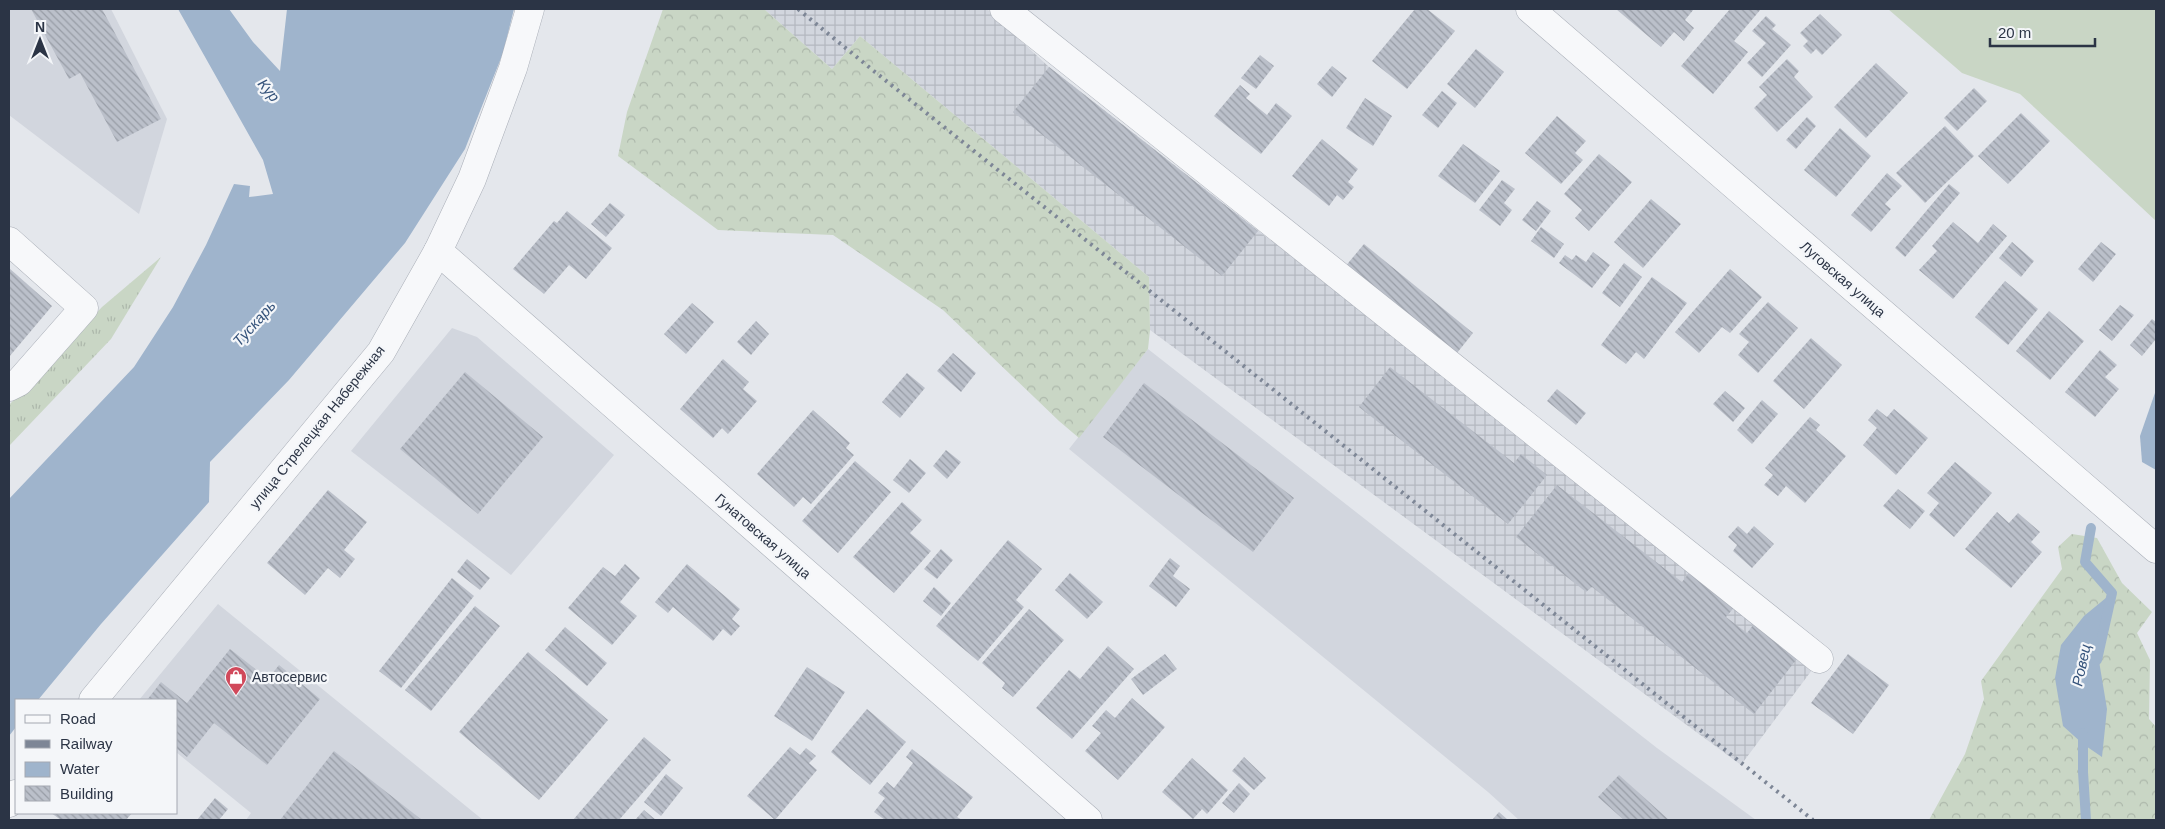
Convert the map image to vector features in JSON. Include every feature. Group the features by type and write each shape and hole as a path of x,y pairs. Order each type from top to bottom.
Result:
{"street":[{"name":"улица Стрелецкая Набережная","path":"95,699 381,352 438,251 472,179 512,68 530,9"},
{"path":"1004,9 1819,659"},
{"name":"Луговская улица","path":"1530,9 2156,548"},
{"path":"9,240 84,308 19,382 9,387"},
{"name":"Гунатовская улица","path":"438,251 1088,820"}],"shaded area":[{"path":"9,9 111,9 167,119 139,214 9,115"},
{"path":"764,9 987,9 1049,67 1815,666 1741,765 1150,330 1149,277 860,36 832,69"},
{"path":"452,328 477,337 614,455 511,575 351,451"},
{"path":"1148,349 1657,748 1756,820 1519,820 1488,792 1069,449"},
{"path":"218,604 483,820 246,820 251,813 178,754 178,699 140,699"}],"green space":[{"path":"663,9 764,9 832,69 860,36 1149,277 1150,330 1148,349 1079,438 943,310 833,235 718,230 618,156 627,112"},
{"path":"1888,9 2156,9 2156,221 2020,94 1962,73"},
{"path":"161,257 111,339 9,446 9,405 102,307"},
{"path":"2072,534 2097,538 2122,583 2152,612 2137,633 2150,660 2149,719 2156,727 2156,820 1929,820 1965,754 1984,699 1981,681 2062,569 2058,547"}],"water":[{"path":"178,9 229,9 253,42 280,71 287,9 514,9 503,53 465,149 405,243 289,380 210,462 209,502 101,624 39,699 15,699 15,728 9,736 9,499 134,367 173,307 206,245 234,184 250,186 249,197 273,194 263,160"},
{"path":"2156,390 2156,470 2142,462 2140,436"},
{"path":"2112,593 2098,655 2107,709 2102,757 2083,744 2063,726 2055,678 2061,645 2084,616"}],"building":[{"path":"31,9 102,9 161,119 117,142 80,73 69,79"},
{"path":"1415,9 1427,9 1455,31 1407,89 1372,61"},
{"path":"1616,9 1694,9 1685,20 1694,28 1684,41 1674,32 1661,47"},
{"path":"1730,9 1761,9 1734,41 1748,52 1713,94 1681,66"},
{"path":"1820,14 1842,35 1822,55 1816,49 1811,54 1803,46 1808,41 1800,33"},
{"path":"1766,16 1776,25 1772,29 1791,45 1762,77 1747,63 1766,43 1752,31"},
{"path":"1476,49 1504,72 1475,108 1447,84"},
{"path":"1260,55 1274,66 1256,89 1241,78"},
{"path":"1787,59 1799,71 1794,77 1813,97 1777,132 1754,108 1767,95 1759,87"},
{"path":"1876,63 1908,93 1866,138 1834,107"},
{"path":"1332,66 1347,78 1332,97 1317,84"},
{"path":"1049,67 1258,231 1222,276 1013,112"},
{"path":"1240,85 1250,94 1246,98 1267,115 1276,103 1292,116 1261,154 1214,116"},
{"path":"1974,88 1987,101 1957,131 1944,118"},
{"path":"1442,91 1457,103 1438,128 1422,115"},
{"path":"1365,98 1392,116 1373,146 1346,128"},
{"path":"2021,113 2050,141 2008,184 1978,156"},
{"path":"1557,116 1586,141 1575,153 1583,160 1561,184 1525,153"},
{"path":"1807,117 1816,126 1796,149 1786,140"},
{"path":"1945,126 1974,156 1925,203 1896,173"},
{"path":"1840,128 1871,156 1836,197 1804,170"},
{"path":"1322,139 1358,169 1348,182 1354,187 1343,200 1337,195 1329,206 1292,176"},
{"path":"1463,144 1500,171 1475,203 1438,176"},
{"path":"1599,154 1632,182 1589,231 1575,218 1582,210 1564,194"},
{"path":"1887,173 1902,186 1885,204 1891,209 1871,232 1851,215"},
{"path":"1502,180 1515,189 1504,203 1512,210 1500,226 1479,210"},
{"path":"1949,184 1960,193 1905,257 1895,248"},
{"path":"1651,199 1681,224 1643,268 1614,242"},
{"path":"1537,201 1551,211 1536,231 1522,220"},
{"path":"610,203 625,215 606,237 591,224"},
{"path":"567,211 612,248 586,279 569,265 544,294 513,269 554,221 557,223"},
{"path":"1953,222 1978,243 1993,224 2007,236 1953,299 1919,270 1937,251 1932,246"},
{"path":"1541,227 1564,244 1554,258 1531,241"},
{"path":"2012,242 2034,261 2021,277 1999,258"},
{"path":"2101,242 2116,254 2093,282 2078,269"},
{"path":"1364,244 1473,333 1453,358 1344,268"},
{"path":"1593,252 1610,265 1592,288 1559,263 1565,255 1572,260 1576,255 1586,262"},
{"path":"1624,263 1642,277 1620,307 1602,293"},
{"path":"9,268 52,306 9,357"},
{"path":"1730,269 1762,297 1730,333 1722,327 1699,353 1675,332"},
{"path":"1652,277 1687,303 1644,359 1636,352 1626,364 1601,345"},
{"path":"2005,281 2038,309 2008,345 1975,317"},
{"path":"1768,302 1798,328 1758,373 1738,355 1749,342 1739,334"},
{"path":"692,303 714,322 686,354 664,334"},
{"path":"2120,305 2134,315 2112,341 2099,330"},
{"path":"2049,311 2084,341 2050,380 2016,351"},
{"path":"2152,319 2156,322 2156,339 2142,356 2130,345"},
{"path":"756,321 769,334 751,355 737,342"},
{"path":"1811,338 1842,365 1804,409 1773,381"},
{"path":"2100,350 2117,365 2105,377 2119,389 2095,417 2065,392"},
{"path":"953,353 976,373 961,392 937,371"},
{"path":"723,359 749,382 743,389 757,401 728,434 722,428 713,438 680,409"},
{"path":"1390,367 1514,463 1521,454 1547,475 1508,524 1359,407"},
{"path":"465,372 543,437 478,514 400,449"},
{"path":"907,373 925,388 900,418 882,402"},
{"path":"1144,383 1294,498 1253,552 1103,437"},
{"path":"1557,389 1586,413 1576,425 1547,401"},
{"path":"1725,391 1745,408 1733,422 1713,404"},
{"path":"1762,400 1778,414 1752,444 1737,430"},
{"path":"1877,409 1887,417 1894,409 1928,438 1896,475 1863,445 1877,428 1868,420"},
{"path":"813,410 850,443 846,448 854,455 811,504 803,497 794,507 757,474"},
{"path":"1810,417 1820,425 1816,430 1846,456 1805,503 1786,486 1778,496 1764,485 1773,475 1765,468"},
{"path":"946,450 961,462 947,479 933,466"},
{"path":"910,459 926,473 909,493 893,480"},
{"path":"855,461 891,492 838,553 802,521"},
{"path":"1955,462 1992,493 1954,537 1929,515 1939,503 1927,493"},
{"path":"1557,485 1682,582 1692,569 1737,604 1726,617 1747,633 1756,621 1800,655 1754,714 1592,587 1586,592 1516,537"},
{"path":"1898,489 1925,511 1910,529 1883,506"},
{"path":"328,490 367,522 344,550 355,559 340,578 328,568 305,595 267,563"},
{"path":"902,502 922,520 910,533 931,551 894,593 853,557"},
{"path":"1997,512 2009,523 2018,513 2040,532 2031,542 2042,552 2011,588 1965,549"},
{"path":"1738,526 1747,534 1754,526 1774,544 1752,568 1733,551 1737,545 1728,537"},
{"path":"1008,540 1042,569 1016,600 1024,607 978,661 936,626"},
{"path":"941,549 953,560 937,579 924,569"},
{"path":"1170,558 1180,566 1173,576 1190,589 1176,607 1149,586"},
{"path":"467,559 490,578 480,590 457,572"},
{"path":"625,564 640,578 620,602 637,616 612,645 568,608 603,567 615,576"},
{"path":"687,564 740,609 732,619 740,626 731,636 723,629 713,641 673,607 668,613 655,602"},
{"path":"1070,573 1103,602 1087,619 1055,590"},
{"path":"452,578 474,596 401,688 379,671"},
{"path":"934,587 951,603 941,616 923,601"},
{"path":"475,606 500,626 431,711 405,690"},
{"path":"1029,609 1064,640 1013,697 1002,688 1005,683 982,663"},
{"path":"565,627 607,663 587,686 545,650"},
{"path":"1108,646 1134,669 1072,739 1036,708 1069,670 1080,679"},
{"path":"230,649 268,679 279,665 320,699 267,765 214,723 187,757 178,750 178,699 148,699 161,682 187,703"},
{"path":"528,652 608,720 539,800 459,732"},
{"path":"1165,654 1177,669 1143,695 1131,679"},
{"path":"1848,654 1889,685 1853,734 1811,703"},
{"path":"807,667 845,692 812,741 774,716"},
{"path":"1132,698 1165,727 1118,780 1085,751 1101,733 1092,726 1106,710 1115,718"},
{"path":"867,709 906,742 870,785 831,752"},
{"path":"644,737 671,760 619,820 573,820"},
{"path":"790,747 800,755 806,748 816,756 809,763 817,770 775,820 747,796"},
{"path":"912,749 973,797 957,817 962,820 885,820 874,812 885,798 878,793 887,782 894,788 913,763 906,757"},
{"path":"334,751 422,820 280,820"},
{"path":"1244,757 1266,778 1254,790 1232,771"},
{"path":"1192,758 1228,790 1207,814 1202,809 1193,819 1162,792"},
{"path":"666,774 683,788 661,816 644,802"},
{"path":"1619,775 1669,820 1624,820 1598,797"},
{"path":"1239,783 1250,794 1234,813 1222,803"},
{"path":"215,798 228,809 219,820 197,820"},
{"path":"644,810 656,820 635,820"},
{"path":"1499,812 1508,820 1492,820"},
{"path":"52,814 131,814 126,820 61,820"}],"waterway":[{"name":"Ровец","path":"2091,528 2085,562 2112,593 2097,660"},
{"name":"Ровец","path":"2083,733 2086,820"}],"railway":[{"path":"798,9 1813,820"}],"place":[{"name":"Автосервис","path":"236,696"}],"water label":[{"name":"Кур","path":"269,90"},
{"name":"Тускарь","path":"254,323"}]}
